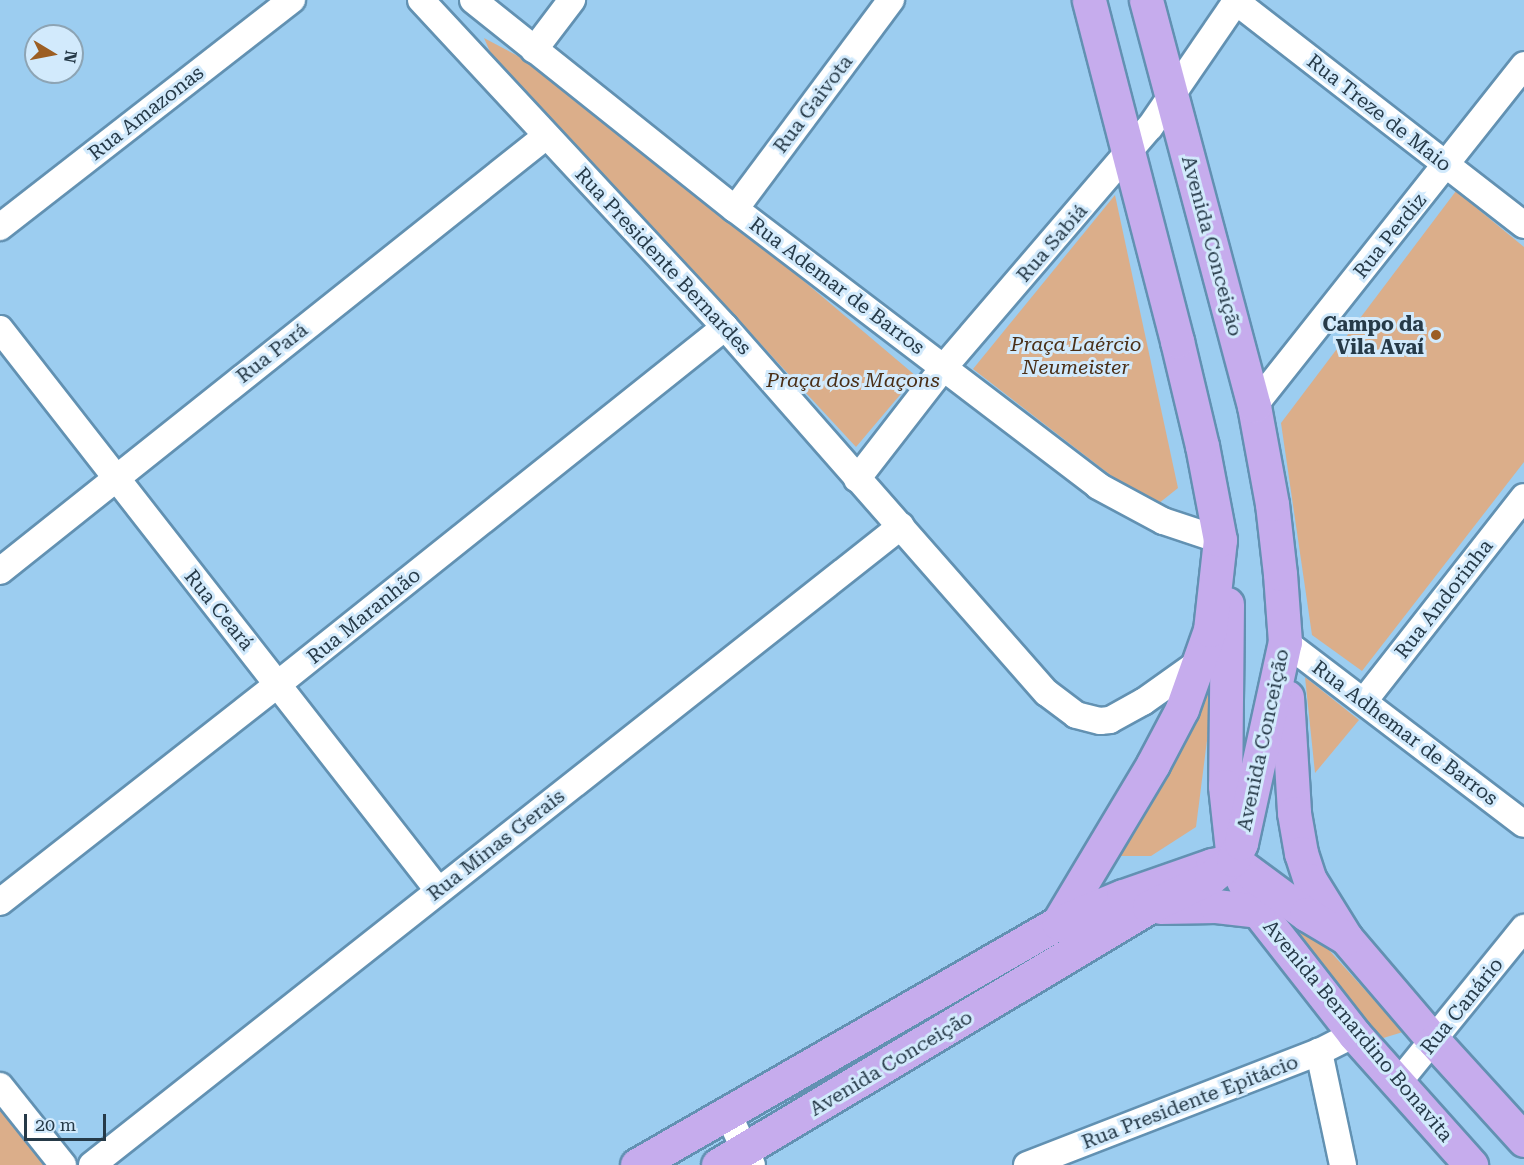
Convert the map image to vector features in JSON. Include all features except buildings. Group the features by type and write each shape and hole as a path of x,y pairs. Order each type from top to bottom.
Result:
{"main road":[{"name":"Avenida Conceição","path":"637,1165 1058,923 1153,764 1182,709 1201,661 1210,630 1220,540 1180,353 1089,0"},
{"name":"Avenida Conceição","path":"738,1160 1149,908 1211,877 1233,860 1241,843 1286,642 1272,504 1254,406 1146,0"},
{"name":"Avenida Bernardino Bonavita","path":"1220,540 1227,603 1225,786 1233,860 1258,911 1354,1034 1471,1165"},
{"path":"1286,642 1287,741 1294,813 1301,853 1310,880 1346,938 1434,1041 1524,1140"},
{"path":"1058,923 1123,896 1233,860 1306,914 1346,938"},
{"path":"1149,908 1216,906 1258,911"}],"street":[{"name":"Rua Amazonas","path":"0,227 292,0"},
{"name":"Rua Presidente Bernardes","path":"421,0 725,327 1047,693 1077,715 1100,721 1110,720 1143,702 1201,661"},
{"name":"Rua Ademar de Barros","path":"472,0 735,208 1098,486 1163,521 1220,540"},
{"path":"534,50 572,0"},
{"name":"Rua Gaivota","path":"735,208 891,0"},
{"name":"Rua Sabiá","path":"857,478 944,368 1128,154 1172,99 1236,0"},
{"name":"Rua Treze de Maio","path":"1236,0 1524,225"},
{"name":"Rua Perdiz","path":"1254,406 1447,166 1524,65"},
{"name":"Rua Pará","path":"0,571 546,136"},
{"name":"Rua Maranhão","path":"0,902 278,684 725,327"},
{"name":"Rua Ceará","path":"0,329 114,478 438,890"},
{"name":"Rua Andorinha","path":"1364,701 1524,497"},
{"name":"Rua Minas Gerais","path":"92,1165 901,526"},
{"name":"Rua Adhemar de Barros","path":"1286,642 1524,824"},
{"name":"Rua Canário","path":"1398,1083 1524,928"},
{"name":"Rua Presidente Epitácio","path":"1027,1165 1319,1052 1354,1034"},
{"path":"1319,1052 1343,1165"},
{"path":"0,1086 63,1165"},
{"path":"728,1114 738,1160"}],"green space":[{"name":"Praça dos Maçons","path":"484,38 544,70 734,222 916,376 856,447 744,326 569,150 495,63"},
{"name":"Campo da Vila Avaí","path":"1456,191 1524,247 1524,462 1362,671 1312,635 1281,423"},
{"name":"Praça Laércio Neumeister","path":"1115,195 1178,488 1153,508 973,369"},
{"path":"1305,677 1359,720 1315,773"},
{"path":"1209,678 1212,701 1196,827 1151,856 1110,856"},
{"path":"1309,928 1403,1032 1380,1039 1295,937"},
{"path":"0,1094 57,1165 0,1165"}],"place":[{"name":"Campo da Vila Avaí","path":"1436,335"}]}
